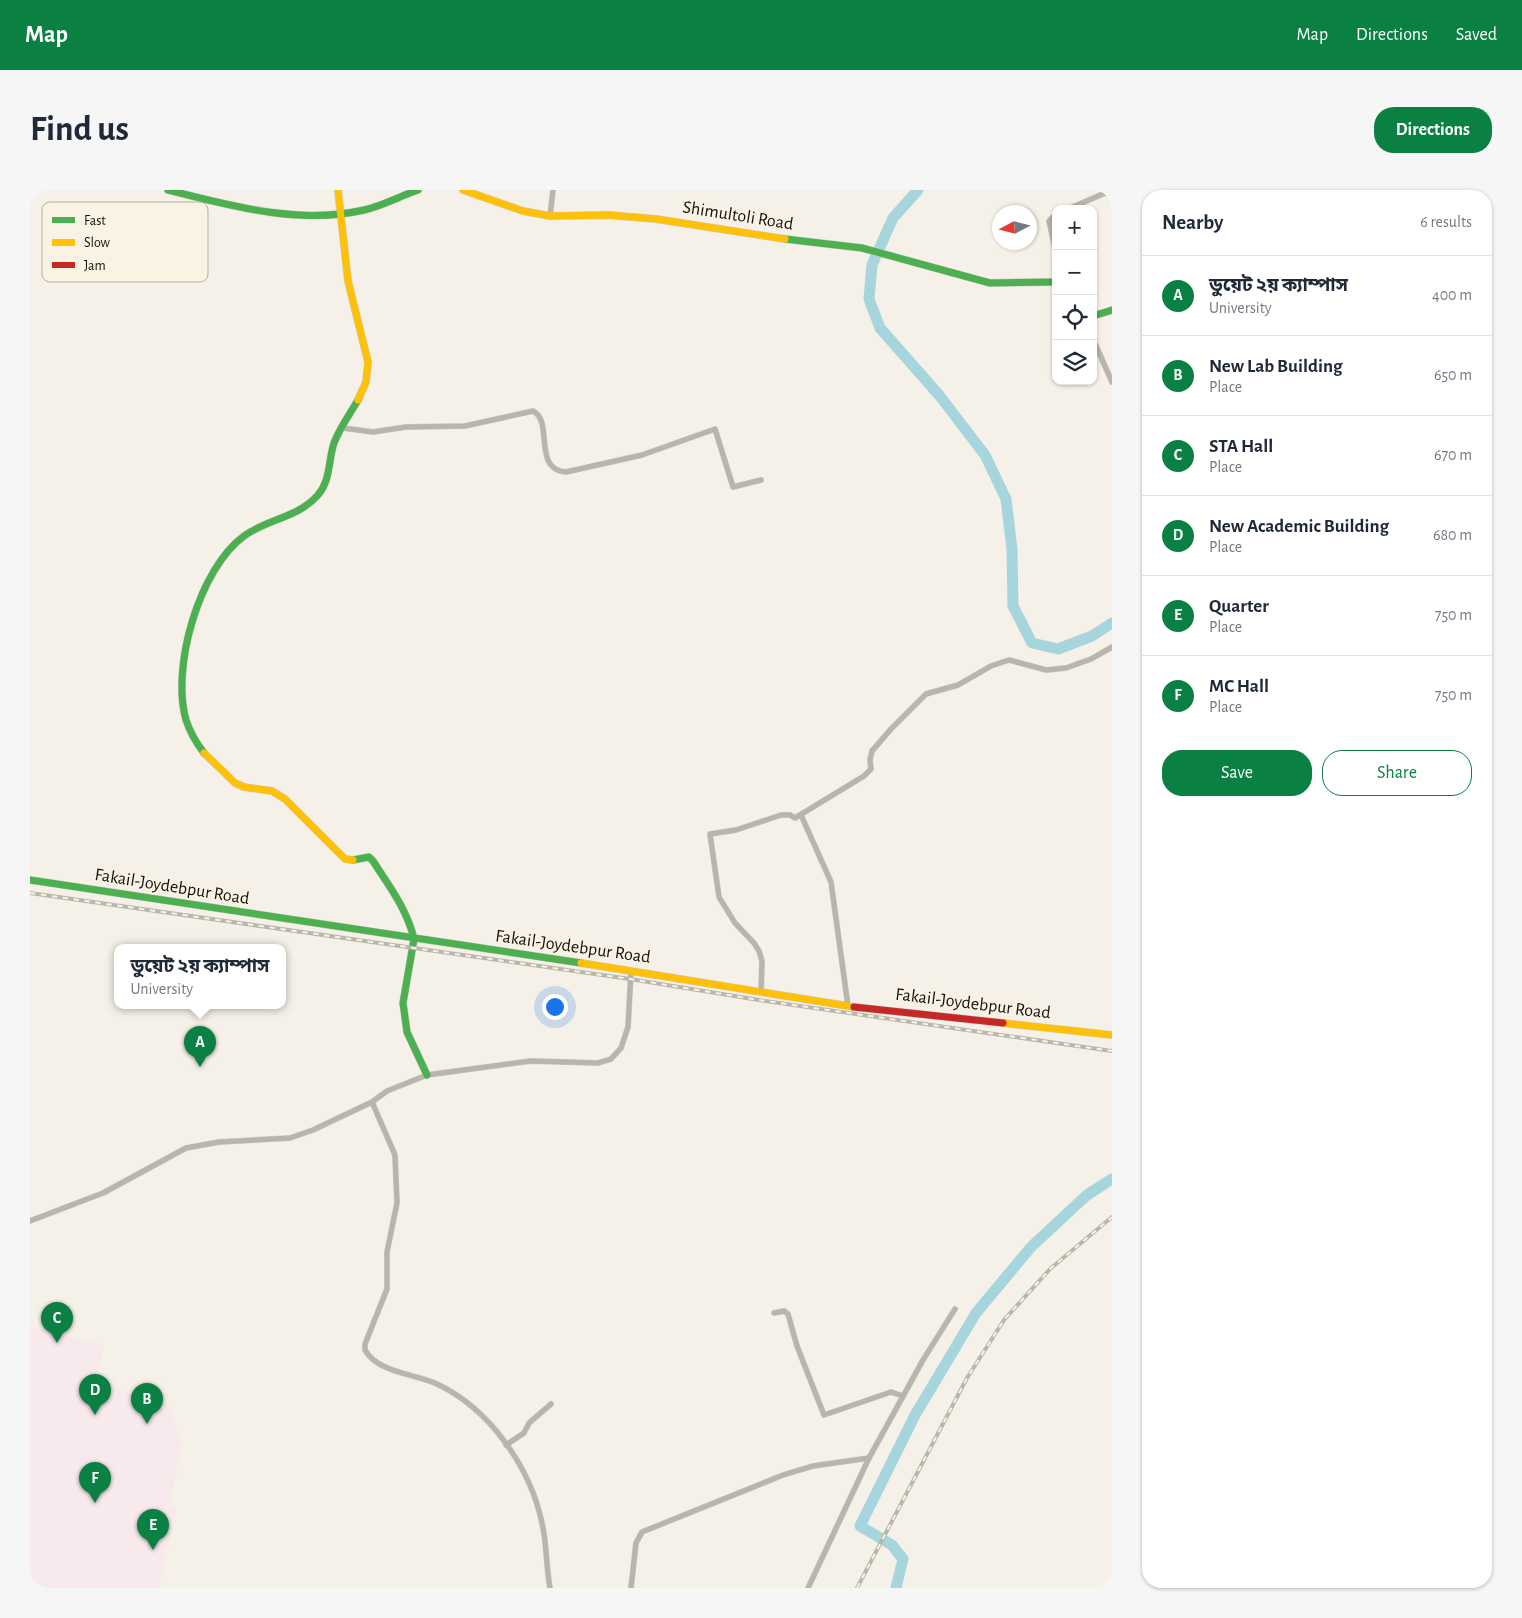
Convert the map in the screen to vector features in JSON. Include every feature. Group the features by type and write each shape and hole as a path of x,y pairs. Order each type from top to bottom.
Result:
{"street":[{"path":"168,190 239,208 317,215 365,210 418,190"},
{"path":"338,190 347,282 362,336 368,371 363,388 335,441 331,471 326,486 317,498 298,513 244,536 214,569 186,647 182,680 183,708 188,727 196,743 231,781 241,786 268,789 276,792 345,859 349,861 369,858 373,861 409,918 414,939 403,1003 408,1032 427,1075"},
{"name":"Shimultoli Road","path":"463,190 524,211 550,216 608,215 656,219 777,238 862,248 885,253 942,272 990,283 1052,282"},
{"path":"550,216 553,190"},
{"path":"1077,205 1112,190"},
{"path":"1052,217 1049,220 1052,234"},
{"path":"1097,315 1112,310"},
{"path":"1093,340 1112,382"},
{"path":"343,428 373,432 406,427 465,426 533,411 541,420 546,453 552,466 558,471 566,472 642,455 715,428 733,487 761,480"},
{"path":"761,992 762,960 754,942 735,923 720,897 710,834 743,828 781,815 790,815 795,818 864,776 871,769 872,751 891,728 926,694 958,685 992,666 1009,660 1046,670 1066,668 1091,659 1112,647"},
{"path":"801,815 831,882 848,1006"},
{"name":"Fakail-Joydebpur Road","path":"30,880 631,970 848,1006 1112,1035"},
{"path":"30,1221 103,1193 186,1148 219,1142 290,1138 313,1130 372,1102 387,1091 427,1075 531,1061 598,1063 611,1059 621,1048 628,1027 631,970"},
{"path":"372,1102 395,1155 397,1203 387,1252 387,1289 365,1344 365,1350 378,1363 437,1384 469,1405 500,1434 523,1471 536,1501 542,1524 550,1588"},
{"path":"808,1588 869,1458 903,1396 955,1309"},
{"path":"774,1313 784,1311 788,1314 797,1346 824,1416 891,1392 903,1396"},
{"path":"506,1445 524,1433 529,1423 551,1404"},
{"path":"631,1588 636,1543 642,1532 783,1475 813,1466 869,1458"}],"shaded area":[{"path":"30,1327 104,1345 96,1383 169,1405 182,1441 170,1506 176,1508 159,1588 30,1588"}],"waterway":[{"path":"918,190 893,218 872,265 869,299 880,328 939,395 985,455 1006,499 1012,549 1013,606 1032,643 1058,649 1092,636 1112,623"},
{"path":"896,1588 903,1559 892,1545 860,1526 915,1415 976,1313 1031,1247 1087,1195 1112,1179"}],"railway":[{"path":"30,893 630,979 759,1000 1112,1051"},
{"path":"857,1588 967,1378 1004,1320 1050,1269 1112,1217"}],"traffic: fast":[{"path":"168,190 266,212 315,215 340,214 364,210 418,190"},
{"path":"785,239 862,248 990,283 1052,282"},
{"path":"1097,315 1112,310"},
{"path":"204,753 194,738 186,720 182,698 182,674 186,647 192,621 202,595 214,571 228,551 244,536 300,509 322,490 327,477 336,437 358,400"},
{"path":"353,860 369,857 373,861 397,898 411,928 414,939 403,1003 407,1032 427,1075"},
{"path":"30,880 581,963"}],"traffic: slow":[{"path":"338,190 348,281 368,362 366,382 358,400"},
{"path":"463,190 523,211 550,216 608,215 656,219 785,239"},
{"path":"204,753 235,783 244,787 272,791 285,799 345,859 353,860"},
{"path":"581,963 854,1007"},
{"path":"1003,1023 1112,1035"}],"traffic: jam":[{"path":"854,1007 1003,1023"}],"place":[{"name":"ডুয়েট ২য় ক্যাম্পাস","path":"200,1067"},
{"name":"STA Hall","path":"57,1343"},
{"name":"New Academic Building","path":"95,1415"},
{"name":"New Lab Building","path":"147,1424"},
{"name":"MC Hall","path":"95,1503"},
{"name":"Quarter","path":"153,1550"}]}
